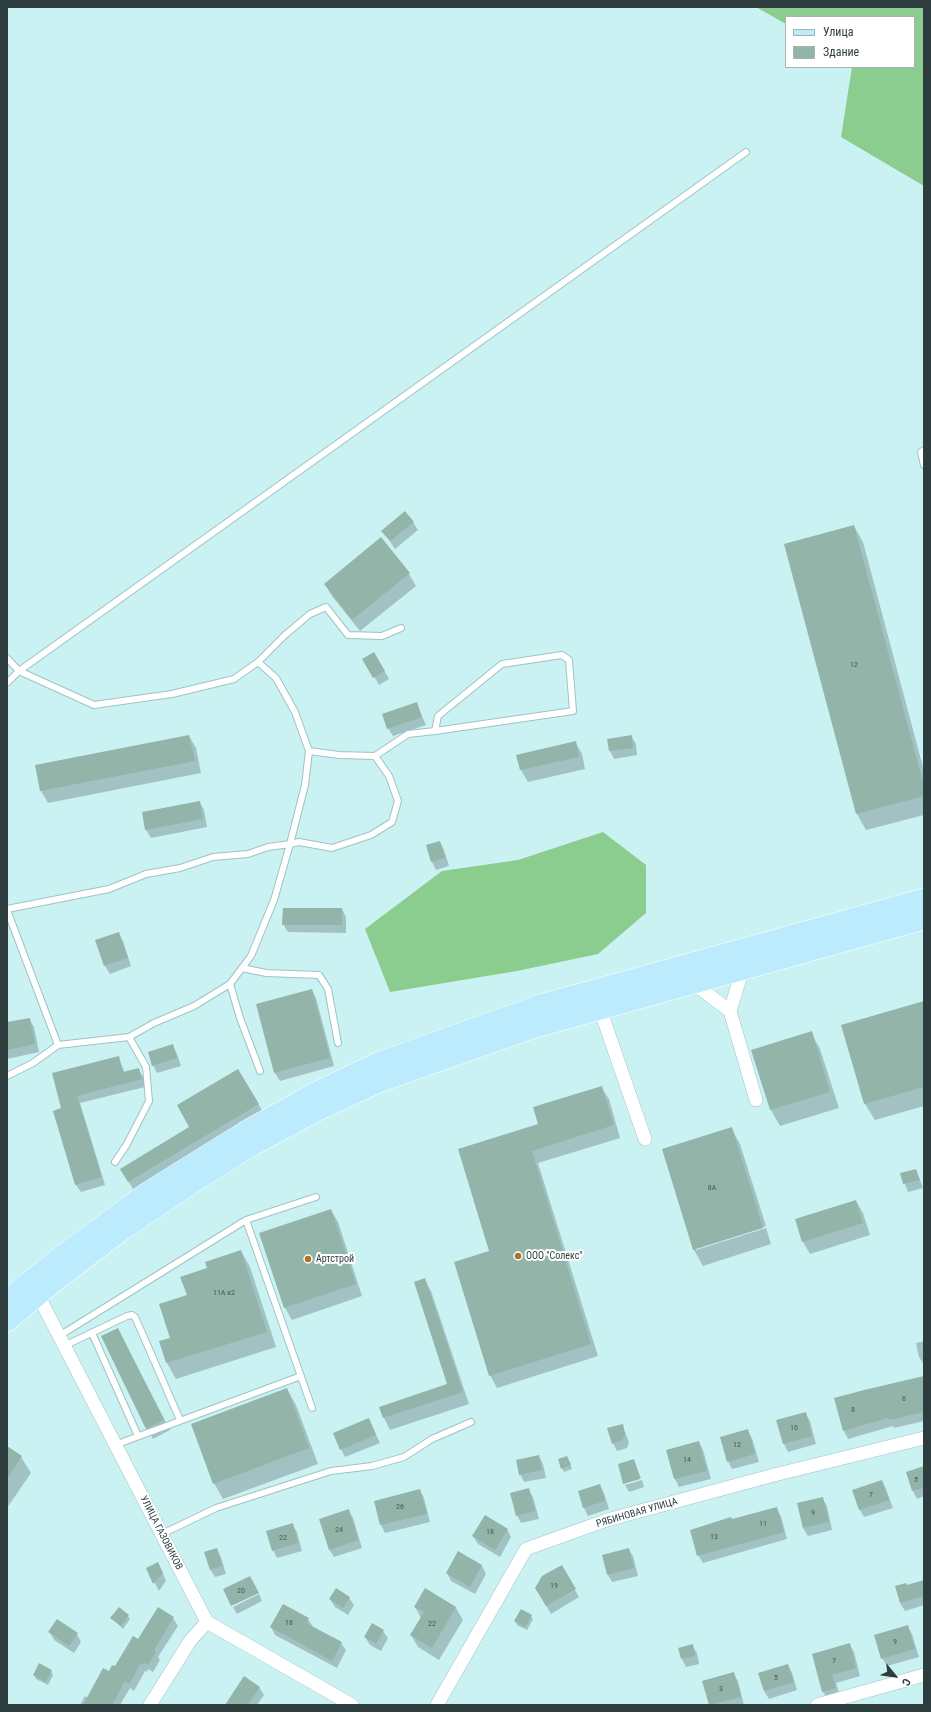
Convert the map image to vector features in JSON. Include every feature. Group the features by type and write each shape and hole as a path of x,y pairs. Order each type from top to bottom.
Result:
{"main road":[{"path":"7,1300 58,1259 147,1193 245,1132 321,1090 378,1063 544,1004 924,899"},
{"path":"7,1321 122,1230 193,1182 249,1147 318,1110 380,1081 529,1029 924,919"}],"street":[{"path":"744,968 730,1011 756,1100"},
{"path":"693,983 730,1011"},
{"path":"600,1010 644,1139"},
{"name":"УЛИЦА ГАЗОВИКОВ","path":"38,1295 207,1622"},
{"name":"РЯБИНОВАЯ УЛИЦА","path":"437,1705 526,1549 607,1520 774,1475 924,1438"},
{"path":"150,1705 190,1641 207,1622 352,1705"},
{"path":"817,1705 924,1675"}],"lane":[{"path":"7,683 19,671 746,152"},
{"path":"924,450 921,452 924,465"},
{"path":"7,658 19,671 94,705 172,694 234,679 258,662 285,635 310,614 326,607 348,635 382,636 401,628"},
{"path":"309,751 339,756 375,756 408,734 435,731 573,711 569,660 562,655 502,664 438,716 435,731"},
{"path":"7,1076 33,1063 58,1045 129,1037 154,1023 194,1006 230,984 251,956 274,900 290,844 305,785 309,751 295,712 276,678 258,662"},
{"path":"58,1045 7,910 109,889 146,874 180,868 213,857 248,854 268,847 299,842 332,848 372,835 392,822 398,801 389,776 375,756"},
{"path":"242,968 266,972 319,975 328,988 338,1043"},
{"path":"230,984 240,1018 260,1070"},
{"path":"115,1162 127,1144 149,1102 146,1067 129,1037"},
{"path":"62,1341 246,1220 316,1197"},
{"path":"246,1220 312,1408"},
{"path":"62,1341 92,1333 130,1315 135,1317 180,1420"},
{"path":"92,1333 138,1436"},
{"path":"115,1445 301,1376"},
{"path":"162,1534 216,1508 331,1470 372,1466 404,1457 432,1439 471,1422"}],"green space":[{"path":"756,7 924,7 924,186 841,137 852,68 915,68 915,16 785,16 785,23"},
{"path":"603,832 646,865 646,913 598,954 517,971 390,992 365,929 442,871 518,860"}],"building":[{"path":"405,511 414,522 390,541 381,531"},
{"path":"854,525 924,786 924,796 856,814 784,544"},
{"path":"381,537 410,573 352,620 324,584"},
{"path":"374,652 385,671 373,678 362,659"},
{"path":"417,702 422,717 387,729 382,714"},
{"path":"189,735 195,761 40,791 35,765"},
{"path":"632,735 633,748 609,751 607,739"},
{"path":"576,741 579,757 520,770 516,755"},
{"path":"200,801 203,819 145,830 142,812"},
{"path":"440,841 445,858 431,862 426,845"},
{"path":"283,908 342,908 342,925 282,925"},
{"path":"119,932 128,958 104,966 95,940"},
{"path":"312,989 330,1058 274,1073 256,1004"},
{"path":"924,1001 924,1087 864,1104 841,1025"},
{"path":"30,1018 35,1044 7,1050 7,1022"},
{"path":"812,1031 830,1092 770,1110 751,1050"},
{"path":"173,1044 177,1058 152,1066 148,1052"},
{"path":"119,1056 123,1072 139,1068 142,1079 77,1096 102,1177 75,1185 53,1111 61,1108 52,1073"},
{"path":"238,1069 259,1104 128,1182 120,1169 189,1127 177,1105"},
{"name":"ООО \"Солекс\"","path":"602,1086 614,1125 532,1151 591,1344 489,1376 454,1262 489,1251 458,1149 538,1124 533,1107"},
{"path":"732,1127 763,1228 693,1250 662,1149"},
{"path":"916,1169 920,1180 903,1184 900,1173"},
{"path":"856,1200 863,1223 802,1242 795,1219"},
{"name":"Артстрой","path":"331,1209 356,1284 284,1308 259,1233"},
{"path":"241,1250 267,1332 166,1363 159,1341 170,1338 159,1304 187,1295 180,1277 207,1268 205,1262"},
{"path":"425,1278 463,1392 383,1418 379,1407 447,1384 414,1282"},
{"path":"118,1328 164,1420 146,1429 101,1336"},
{"path":"924,1376 924,1412 889,1420 888,1418 843,1431 834,1398"},
{"path":"287,1388 309,1448 213,1484 191,1424"},
{"path":"806,1412 812,1436 783,1444 776,1420"},
{"path":"369,1418 376,1435 340,1450 333,1433"},
{"path":"623,1424 625,1434 622,1440 612,1444 607,1428"},
{"path":"748,1429 755,1454 727,1462 720,1437"},
{"path":"699,1441 707,1471 674,1479 666,1450"},
{"path":"7,1446 22,1456 7,1479"},
{"path":"539,1455 542,1470 519,1475 516,1460"},
{"path":"567,1456 571,1465 561,1469 558,1459"},
{"path":"634,1459 640,1479 623,1484 618,1464"},
{"path":"924,1466 924,1488 912,1491 906,1472"},
{"path":"882,1480 889,1500 859,1510 852,1490"},
{"path":"600,1484 605,1501 583,1508 578,1491"},
{"path":"529,1488 535,1511 516,1516 510,1493"},
{"path":"420,1489 427,1514 380,1525 374,1501"},
{"path":"823,1497 829,1522 803,1528 797,1503"},
{"path":"777,1507 784,1532 697,1556 690,1530 731,1517 732,1519"},
{"path":"349,1509 358,1540 329,1550 319,1519"},
{"path":"485,1515 508,1529 495,1550 472,1536"},
{"path":"293,1523 298,1543 272,1551 266,1531"},
{"path":"217,1548 222,1566 210,1570 204,1552"},
{"path":"629,1548 634,1568 607,1575 602,1555"},
{"path":"458,1551 482,1565 470,1587 446,1573"},
{"path":"158,1562 163,1573 153,1584 146,1568"},
{"path":"562,1565 576,1589 546,1606 535,1588 542,1576"},
{"path":"250,1576 259,1593 231,1606 223,1589"},
{"path":"924,1580 924,1596 900,1603 895,1586 906,1583 907,1585"},
{"path":"336,1588 350,1597 343,1608 329,1599"},
{"path":"425,1588 456,1607 432,1648 410,1635 424,1612 414,1607"},
{"path":"283,1604 309,1618 306,1623 342,1642 332,1661 270,1627"},
{"path":"119,1607 129,1615 121,1626 110,1618"},
{"path":"158,1607 174,1617 154,1650 156,1652 148,1665 144,1662 142,1665 140,1664 130,1684 125,1681 112,1705 83,1705 103,1668 109,1671 112,1665 115,1666 133,1636 138,1639"},
{"path":"521,1609 532,1615 525,1627 514,1621"},
{"path":"57,1619 78,1633 69,1646 48,1632"},
{"path":"372,1623 384,1630 376,1644 364,1637"},
{"path":"908,1625 915,1649 881,1659 874,1635"},
{"path":"850,1643 856,1668 832,1675 836,1688 822,1692 812,1654"},
{"path":"693,1644 695,1656 681,1659 678,1648"},
{"path":"39,1663 52,1670 46,1682 33,1675"},
{"path":"788,1664 794,1682 764,1691 758,1673"},
{"path":"734,1672 741,1697 709,1705 702,1681"},
{"path":"244,1676 260,1687 248,1705 225,1705"}],"place":[{"name":"ООО \"Солекс\"","path":"518,1256"},
{"name":"Артстрой","path":"308,1259"}]}
